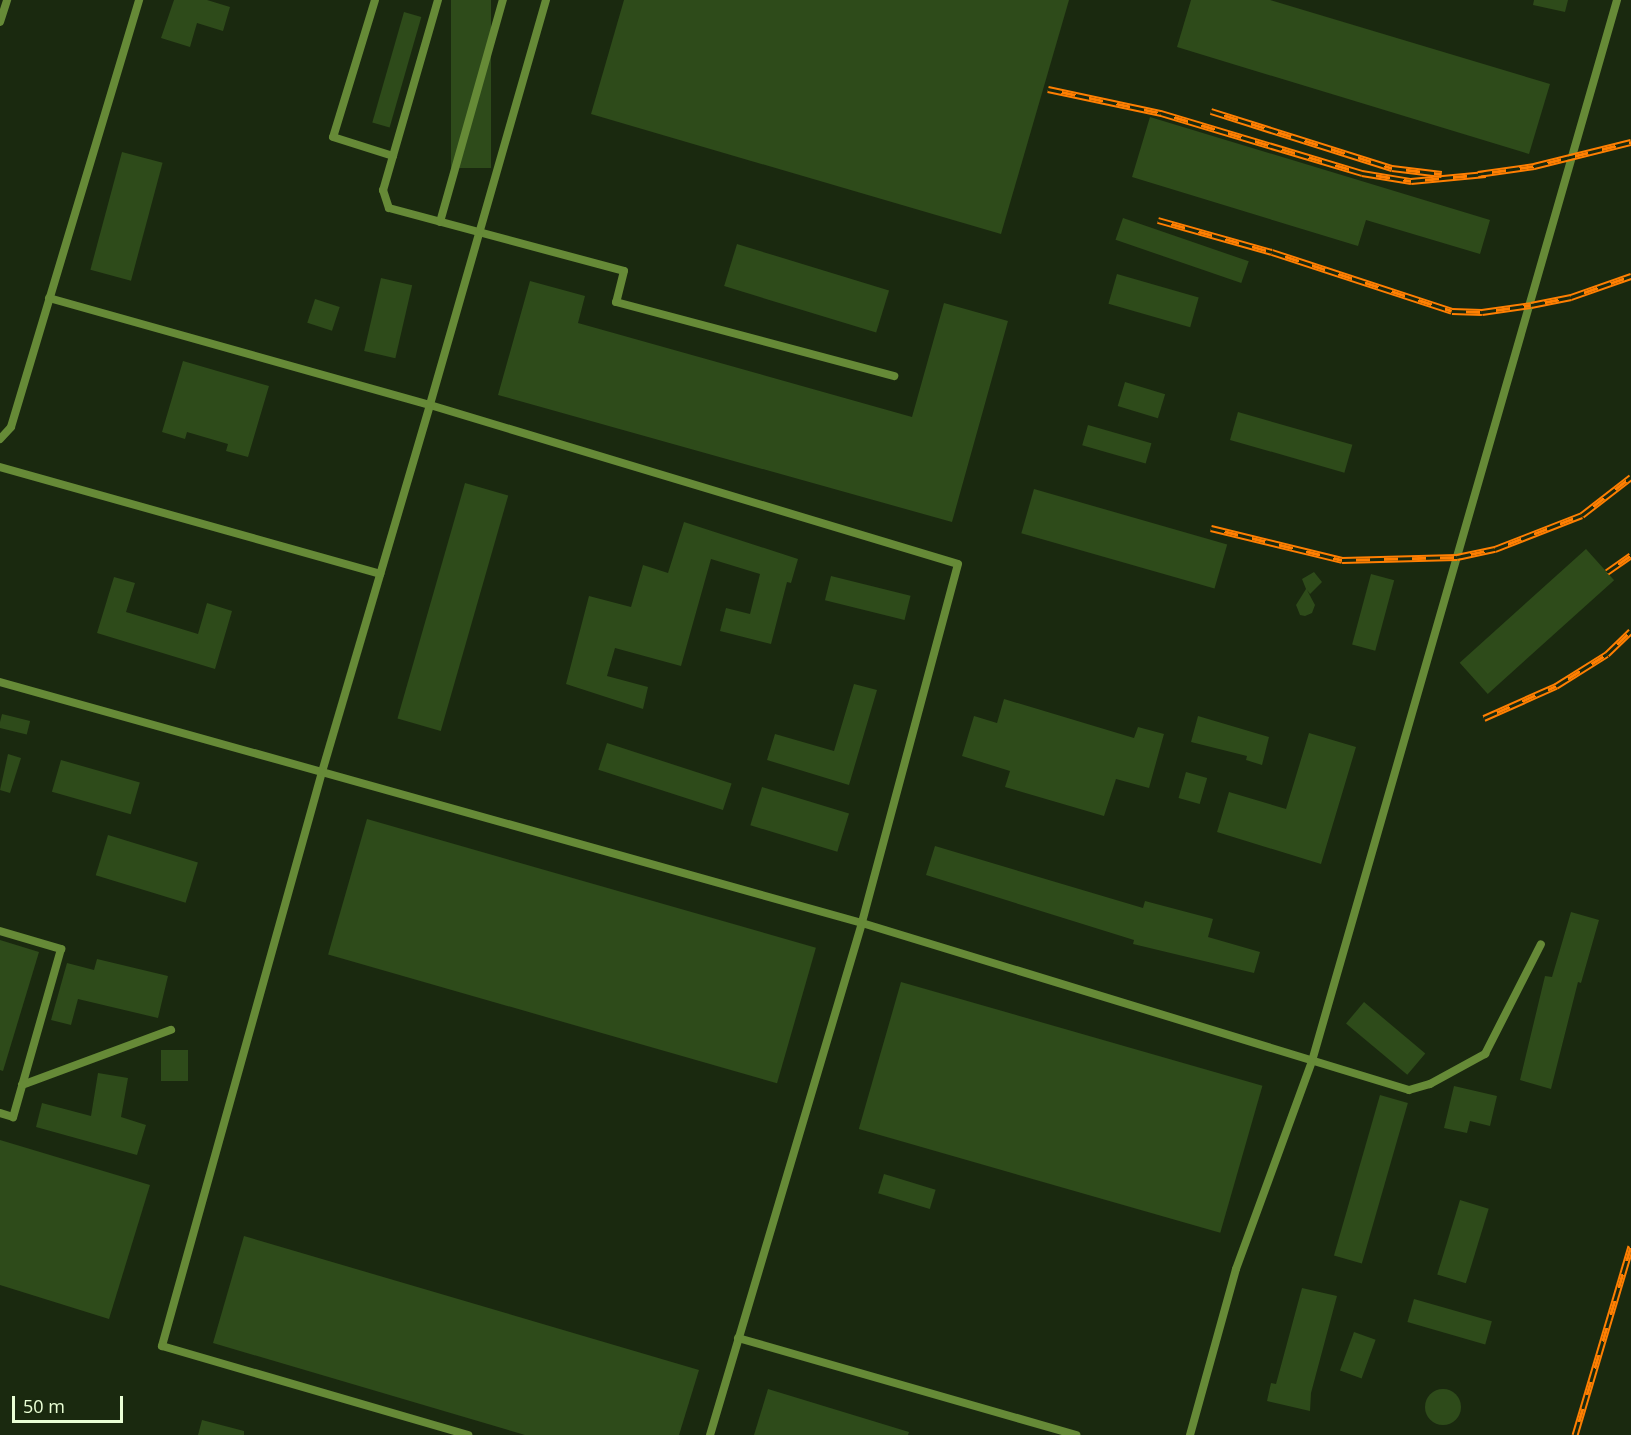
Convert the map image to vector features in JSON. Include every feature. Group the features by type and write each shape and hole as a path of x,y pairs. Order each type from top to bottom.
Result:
{"lane":[{"path":"0,22 7,0"},
{"path":"0,440 10,427 139,0"},
{"path":"375,0 333,137 393,156"},
{"path":"438,0 383,190 389,208 624,271 616,302 894,376"},
{"path":"440,222 503,0"},
{"path":"468,1435 162,1346 322,772 546,0"},
{"path":"1190,1435 1236,1269 1312,1061 1617,0"},
{"path":"49,298 430,405 958,564 862,922 710,1435"},
{"path":"0,467 380,574"},
{"path":"0,682 862,922 1409,1090 1430,1084 1485,1054 1541,944"},
{"path":"0,931 61,949 13,1117 0,1113"},
{"path":"22,1085 171,1030"},
{"path":"738,1338 1076,1435"}],"building":[{"path":"174,0 207,0 230,7 223,31 197,23 190,47 161,38"},
{"path":"451,0 491,0 491,168 451,168"},
{"path":"624,0 1069,0 1001,234 591,114"},
{"path":"1191,0 1270,0 1550,84 1529,154 1177,47"},
{"path":"1534,0 1568,0 1565,12 1533,5"},
{"path":"404,12 421,17 390,128 372,123"},
{"path":"1150,117 1490,220 1480,254 1366,220 1358,246 1132,177"},
{"path":"122,152 163,163 131,281 90,270"},
{"path":"1123,218 1249,261 1241,283 1116,240"},
{"path":"737,244 889,290 876,333 724,286"},
{"path":"1117,274 1199,297 1190,327 1108,304"},
{"path":"381,278 412,285 395,358 364,351"},
{"path":"530,281 585,296 578,323 912,417 944,303 1008,321 952,522 498,395"},
{"path":"315,299 340,307 332,331 307,323"},
{"path":"183,361 269,386 248,457 226,451 228,444 187,432 185,439 162,432"},
{"path":"1125,382 1165,394 1158,418 1118,406"},
{"path":"1238,412 1352,445 1344,473 1230,440"},
{"path":"1088,425 1151,443 1146,463 1082,445"},
{"path":"465,483 508,495 441,731 397,719"},
{"path":"1034,489 1227,544 1215,589 1021,533"},
{"path":"684,522 798,559 791,583 787,582 771,644 720,631 726,608 750,614 760,574 711,559 681,666 615,648 607,676 648,687 643,709 566,684 589,596 631,607 643,565 668,573"},
{"path":"1586,549 1614,580 1488,694 1460,663"},
{"path":"1314,572 1322,582 1310,594 1307,590 1315,605 1312,613 1305,616 1300,615 1296,605 1306,589 1302,579"},
{"path":"1371,574 1394,580 1375,651 1352,645"},
{"path":"831,576 911,596 905,620 825,600"},
{"path":"114,577 135,583 126,612 198,634 207,603 232,611 215,669 97,633"},
{"path":"854,684 877,690 849,785 767,760 775,734 834,751"},
{"path":"1004,699 1134,738 1138,727 1164,734 1149,788 1116,779 1104,816 1005,787 1010,771 962,756 974,716 997,723"},
{"path":"2,714 30,721 27,735 0,728"},
{"path":"1198,716 1269,737 1262,765 1246,760 1247,756 1191,742"},
{"path":"1309,733 1356,747 1321,864 1217,832 1229,792 1286,809"},
{"path":"607,743 732,783 723,810 598,770"},
{"path":"8,754 21,758 10,793 0,790"},
{"path":"61,760 140,783 131,814 52,792"},
{"path":"1186,772 1207,778 1200,804 1179,798"},
{"path":"762,787 849,814 837,852 750,825"},
{"path":"367,819 816,948 777,1083 328,955"},
{"path":"108,835 198,862 186,903 96,875"},
{"path":"935,846 1143,908 1145,901 1213,919 1208,937 1260,952 1254,973 1133,944 1134,940 926,875"},
{"path":"1571,912 1599,920 1581,983 1578,982 1551,1089 1520,1080 1545,976 1552,977"},
{"path":"0,940 39,952 3,1071 0,1070"},
{"path":"97,959 168,976 158,1018 78,999 71,1025 51,1020 67,963 94,970"},
{"path":"901,982 1262,1086 1220,1233 859,1129"},
{"path":"1364,1002 1425,1053 1407,1075 1346,1023"},
{"path":"161,1050 188,1050 188,1081 161,1081"},
{"path":"98,1073 128,1078 121,1117 146,1125 137,1155 36,1127 42,1103 91,1116"},
{"path":"1454,1086 1497,1096 1490,1126 1470,1121 1467,1133 1444,1128"},
{"path":"1380,1095 1408,1103 1362,1264 1334,1256"},
{"path":"0,1140 150,1185 109,1319 0,1285"},
{"path":"884,1174 936,1190 930,1209 878,1193"},
{"path":"1460,1200 1489,1209 1466,1283 1437,1275"},
{"path":"244,1236 699,1370 679,1435 525,1435 213,1343"},
{"path":"1302,1288 1337,1296 1311,1393 1310,1411 1267,1401 1271,1383 1276,1384"},
{"path":"1414,1299 1492,1321 1485,1344 1407,1322"},
{"path":"1354,1332 1376,1340 1362,1378 1340,1371"},
{"path":"768,1389 909,1432 908,1435 754,1435"},
{"path":"1443,1389 1456,1394 1461,1407 1456,1420 1443,1425 1430,1420 1425,1407 1430,1394"},
{"path":"202,1420 244,1431 244,1435 198,1435"}],"railway":[{"path":"1048,89 1161,113 1362,173 1411,181 1486,174"},
{"path":"1211,111 1392,168 1442,174"},
{"path":"1478,174 1534,166 1631,142"},
{"path":"1158,220 1272,252 1452,311 1482,312 1531,305 1571,297 1631,276"},
{"path":"1211,528 1342,560 1457,557 1495,549 1582,515 1631,477"},
{"path":"1607,572 1631,555"},
{"path":"1484,718 1556,686 1607,654 1631,631"},
{"path":"1575,1435 1631,1246"}]}
